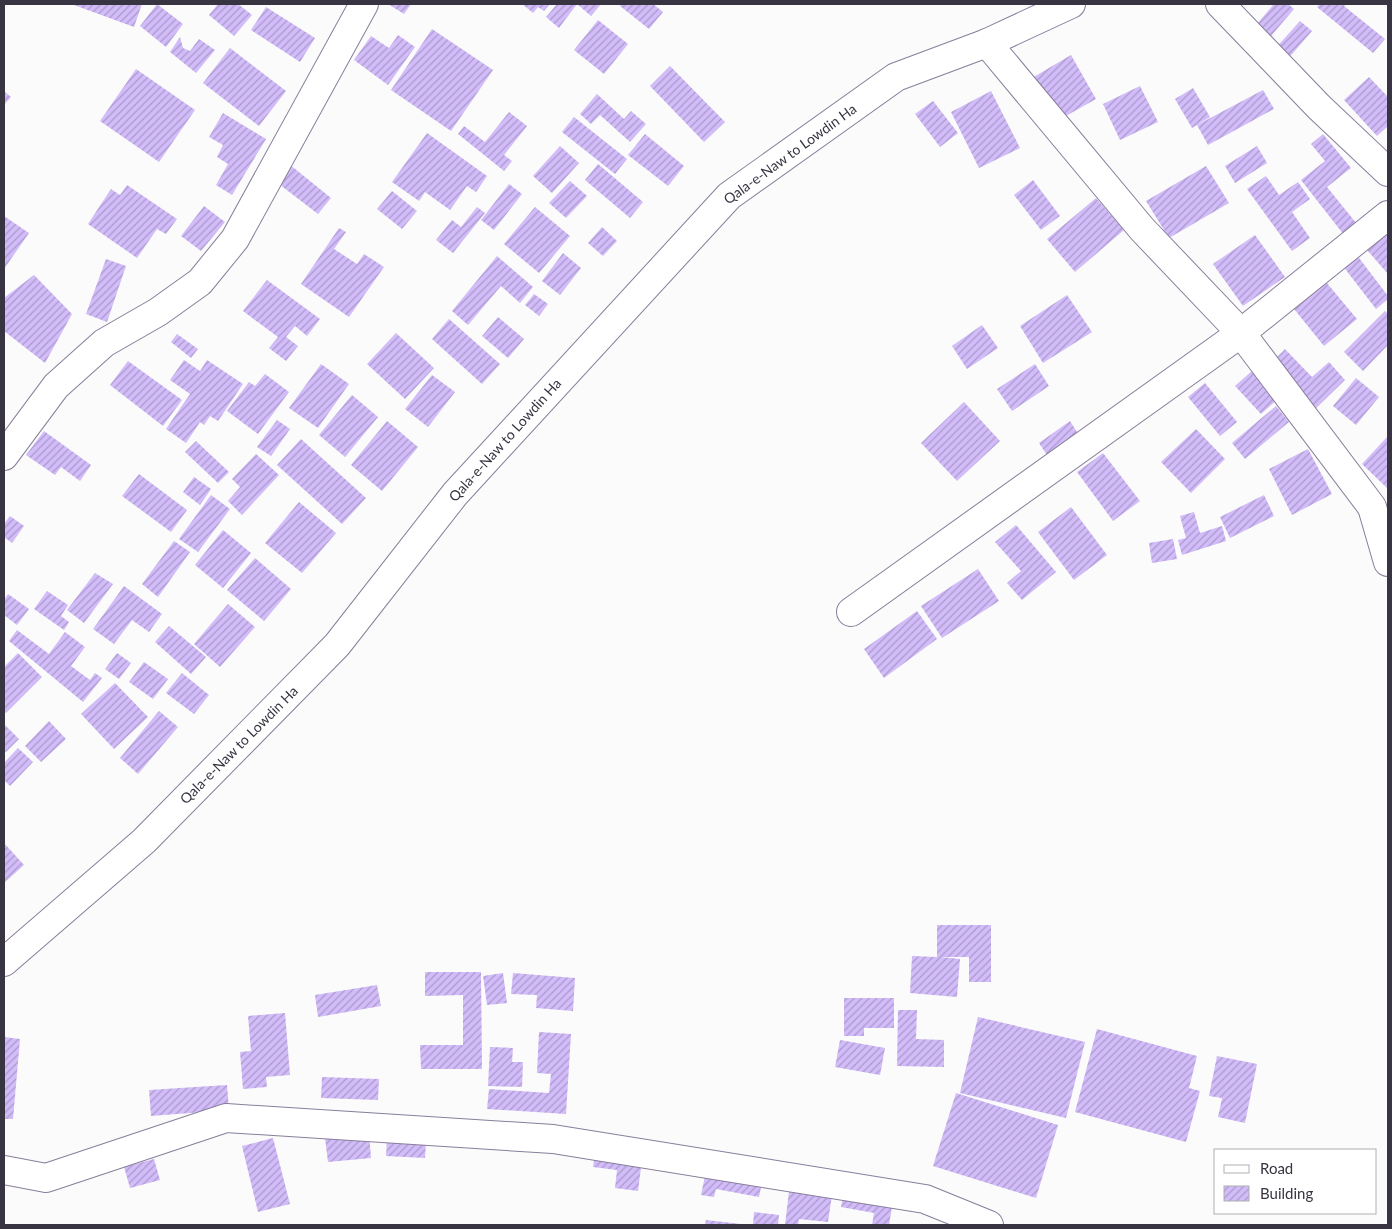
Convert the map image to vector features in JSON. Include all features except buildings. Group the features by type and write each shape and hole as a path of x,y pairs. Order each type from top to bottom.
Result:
{"street":[{"path":"4,456 56,386 104,343 158,312 200,282 235,239 364,4"},
{"name":"Qala-e-Naw to Lowdin Ha","path":"4,962 144,841 337,645 455,494 729,196 896,77 987,43 1071,4"},
{"path":"1220,4 1319,107 1388,172"},
{"path":"987,43 1142,228 1241,332 1372,507 1388,562"},
{"path":"850,612 1241,332 1388,215"},
{"path":"4,1170 46,1178 226,1118 552,1139 925,1199 989,1225"}]}
